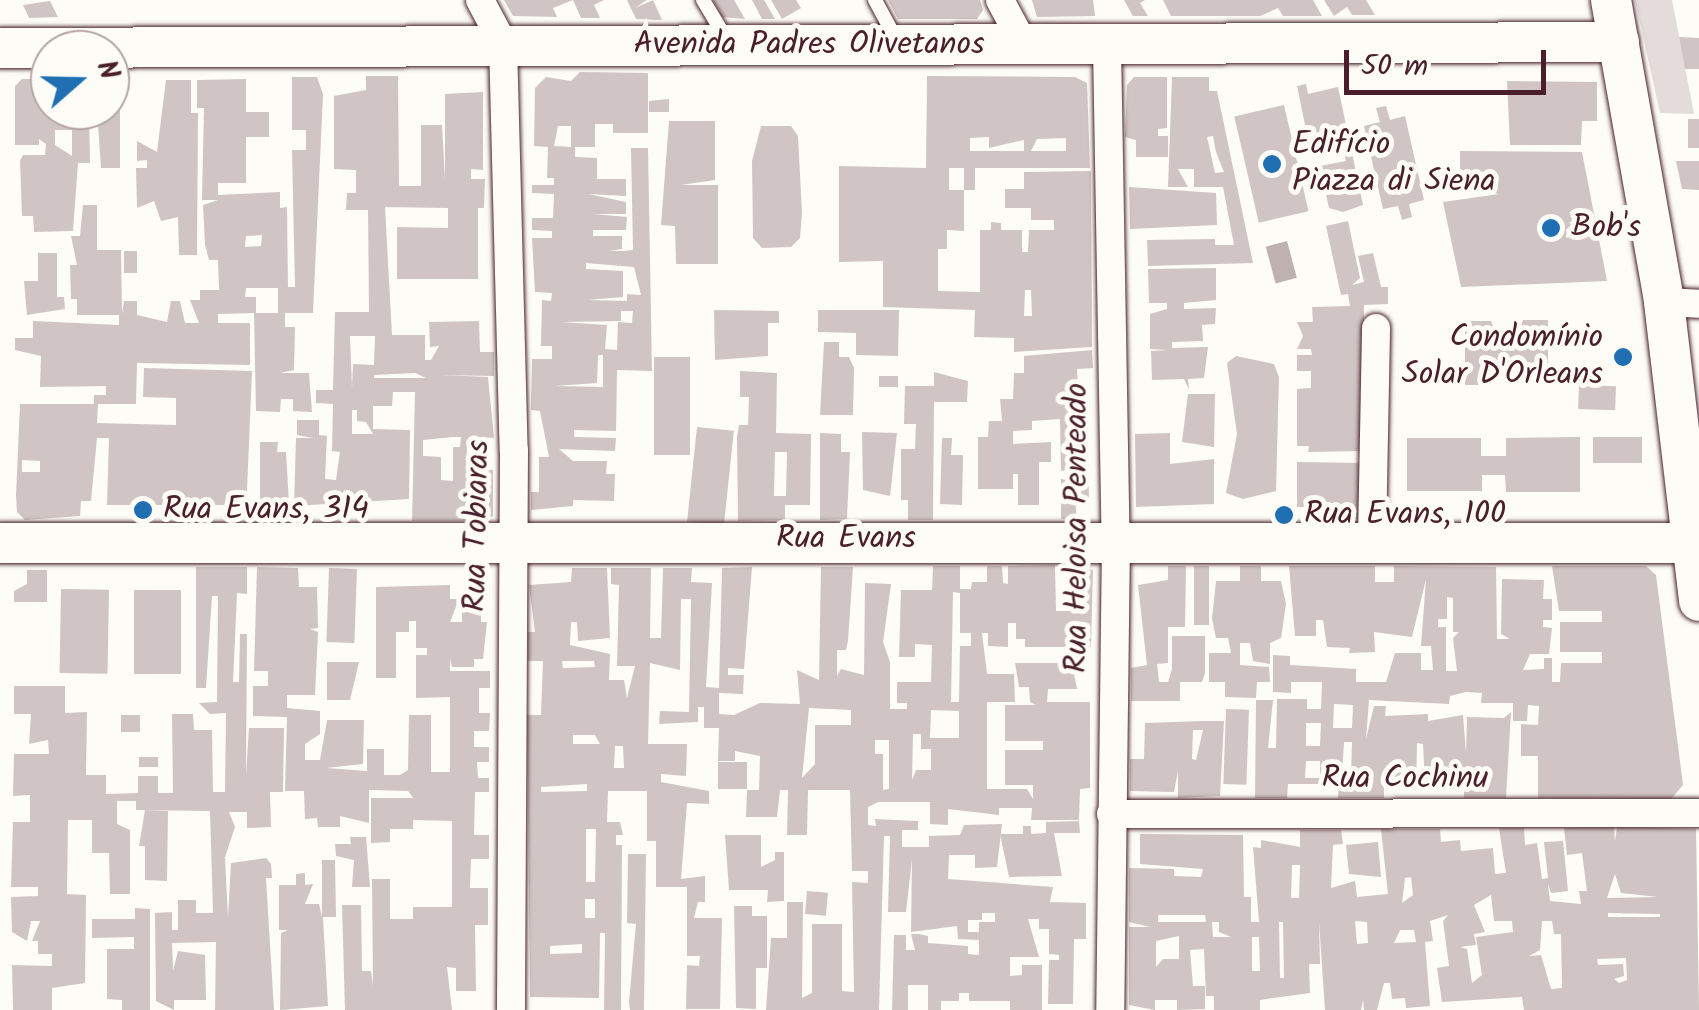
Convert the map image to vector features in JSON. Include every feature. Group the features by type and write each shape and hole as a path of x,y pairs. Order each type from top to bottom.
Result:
{"street":[{"path":"480,0 503,43"},
{"path":"1000,0 1024,45"},
{"path":"1610,0 1681,303 1692,544 1699,601"},
{"name":"Avenida Padres Olivetanos","path":"0,48 503,43 1107,46 1619,42"},
{"name":"Rua Tobiaras","path":"503,43 512,541 511,1010"},
{"name":"Rua Heloisa Penteado","path":"1107,46 1116,540 1110,1010"},
{"path":"1372,539 1376,328"},
{"name":"Rua Evans","path":"0,543 1372,539 1692,544"},
{"name":"Rua Cochinu","path":"1111,814 1699,812"}],"lane":[{"path":"703,0 730,45"},
{"path":"875,0 900,45"}],"shaded area":[{"path":"1635,0 1672,0 1694,114 1660,113"},
{"path":"1287,241 1297,278 1276,283 1266,247"}],"building":[{"path":"504,0 573,0 553,8 557,17 513,16"},
{"path":"573,0 604,0 594,5 600,18 581,18"},
{"path":"627,0 647,0 635,8 653,0 662,20 636,19"},
{"path":"713,0 734,0 745,19 722,17"},
{"path":"752,0 764,0 775,19 762,19"},
{"path":"771,0 796,0 801,8 782,19"},
{"path":"888,0 980,0 983,10 977,19 898,19"},
{"path":"1032,0 1093,0 1095,16 1037,17"},
{"path":"1124,0 1145,0 1140,3 1148,16 1133,16"},
{"path":"1163,0 1313,0 1322,16 1283,16 1278,8 1260,16 1171,16"},
{"path":"1324,0 1366,0 1375,15 1352,15 1347,7 1334,16"},
{"path":"50,1 58,17 29,18 23,5"},
{"path":"1679,37 1699,38 1699,69 1685,69"},
{"path":"580,72 648,73 648,133 613,133 613,124 595,124 595,147 575,147 575,157 597,158 597,179 626,179 626,196 588,194 626,202 626,214 593,214 627,217 626,230 593,230 593,236 622,236 622,249 609,251 633,250 631,148 648,148 652,371 617,370 616,431 574,430 574,437 616,438 615,451 559,449 573,461 607,461 606,474 615,474 614,501 573,500 573,506 531,510 531,492 539,492 539,457 549,457 540,411 531,410 532,359 552,359 552,346 541,346 542,300 551,301 552,293 535,292 532,238 552,238 552,231 532,230 532,218 553,218 554,194 532,193 532,185 554,185 554,178 547,178 548,147 534,146 535,88 546,77 571,81","holes":["558,126 571,126 571,147 554,146","586,263 634,267 641,295 627,294 627,301 587,300 623,297 623,271 586,269","621,311 633,311 632,323 618,322 617,350 605,349 607,325 561,322 621,321","598,355 603,355 603,387 555,386 597,383"]},
{"path":"366,76 398,76 399,186 421,186 421,125 442,125 445,180 445,94 483,92 483,170 471,169 471,179 485,179 484,208 478,208 478,279 397,279 397,227 448,228 448,208 385,207 392,335 425,335 425,360 431,360 439,346 430,347 429,322 479,321 480,352 494,352 494,376 440,375 488,377 494,438 478,437 478,447 467,447 466,467 493,470 493,516 483,521 412,521 415,392 393,392 392,406 373,406 373,429 410,430 409,499 294,506 296,438 313,438 297,435 297,420 319,420 319,435 327,436 325,479 336,480 340,452 332,451 333,404 316,403 316,390 333,390 335,312 369,312 368,210 346,210 347,193 356,193 356,170 334,169 334,96 366,90","holes":["350,336 375,336 374,365 353,364 352,388","415,373 426,378 374,378","352,410 357,410 357,421 366,422 373,434 352,434","461,437 460,447 453,447 453,481 441,480 441,457 423,456 423,440"]},
{"path":"927,76 1075,77 1087,83 1090,168 975,168 975,190 964,190 964,231 947,230 947,249 938,249 938,291 980,292 980,230 991,230 991,222 1001,223 1001,230 1022,230 1022,252 1028,252 1029,230 1054,230 1054,220 1031,220 1031,208 1005,208 1005,189 1024,189 1024,172 1091,171 1092,347 1014,352 1014,338 974,337 975,310 883,307 883,261 839,262 839,166 926,168","holes":["989,137 989,148 1024,140 1024,151 970,151 970,138","1066,138 1066,151 1031,151 1037,139","949,168 964,168 964,190 949,190","1025,290 1031,290 1032,316 1024,316"]},
{"path":"292,77 317,77 323,94 313,313 285,313 285,327 295,327 294,370 280,373 309,373 312,412 293,411 293,399 281,399 280,412 256,411 254,313 218,314 218,323 250,323 250,365 137,363 136,404 98,404 97,423 176,425 176,398 143,397 144,368 252,371 246,514 227,513 228,505 107,505 109,438 97,438 91,501 81,501 80,516 25,520 17,512 16,495 20,404 94,404 94,395 106,395 106,386 40,387 41,356 15,350 15,338 33,338 33,321 119,325 119,315 77,315 77,299 71,299 70,265 77,265 71,236 80,236 83,205 97,205 97,250 121,250 122,314 124,301 137,301 137,315 167,322 171,301 180,301 185,323 199,323 190,300 200,300 200,290 219,290 218,260 209,260 205,245 203,205 218,200 202,200 204,108 197,108 197,80 246,79 246,112 269,112 269,137 246,137 246,183 218,183 218,195 280,192 280,208 287,207 288,287 295,287 292,150 306,150 306,130 292,130","holes":["262,235 261,246 245,247 246,236","246,288 278,288 278,313 256,313 256,297 245,297","22,460 40,461 40,472 22,472"]},
{"path":"1134,77 1167,77 1167,128 1158,129 1158,136 1168,136 1168,157 1136,157 1136,140 1125,137 1127,85"},
{"path":"1172,77 1209,77 1209,91 1217,91 1253,263 1148,266 1147,240 1215,239 1215,245 1234,245 1223,187 1194,187 1194,169 1178,169 1188,187 1168,187","holes":["1213,136 1224,172 1215,173 1207,137"]},
{"path":"22,79 30,79 30,130 55,130 55,145 72,156 72,130 89,130 90,163 78,163 73,231 34,232 33,216 22,216 20,161 23,155 45,155 46,144 39,139 39,145 15,145 15,86"},
{"path":"166,80 191,80 191,113 198,113 197,255 179,255 178,217 161,221 154,201 137,208 136,168 147,168 147,160 137,161 137,141 157,152"},
{"path":"1507,81 1597,82 1597,121 1582,121 1581,145 1510,145"},
{"path":"1306,84 1308,94 1338,87 1363,205 1343,212 1329,208 1320,166 1346,161 1341,142 1310,149 1297,86"},
{"path":"669,99 669,112 649,112 649,101"},
{"name":"Edifício Piazza di Siena","path":"1284,105 1309,211 1259,223 1234,116"},
{"path":"1386,106 1390,120 1405,116 1424,200 1409,204 1412,217 1402,220 1398,206 1383,209 1364,126 1380,122 1376,108"},
{"path":"1688,119 1699,119 1699,148 1688,148"},
{"path":"669,121 715,121 715,180 681,185 718,185 718,264 676,264 675,226 661,225"},
{"path":"761,126 791,126 798,136 802,213 800,238 791,247 762,248 753,238 752,161"},
{"path":"98,130 120,130 120,168 101,168"},
{"path":"1460,151 1582,152 1607,281 1461,287 1443,202 1499,194 1460,190"},
{"path":"1676,161 1699,161 1699,190 1682,189"},
{"path":"1129,187 1216,193 1217,225 1130,229"},
{"path":"1348,221 1360,278 1352,285 1364,282 1358,256 1373,253 1381,287 1388,287 1388,304 1364,305 1363,451 1308,452 1309,446 1297,446 1297,389 1311,388 1311,371 1297,371 1297,355 1312,355 1311,349 1297,349 1303,336 1297,322 1313,322 1312,307 1350,306 1348,294 1341,295 1326,226"},
{"path":"124,251 137,251 137,273 124,273"},
{"path":"38,253 57,253 57,297 64,297 65,309 27,315 24,281 38,281"},
{"path":"1216,268 1216,300 1184,303 1184,309 1216,308 1215,324 1202,325 1203,341 1172,342 1172,348 1208,347 1204,378 1188,379 1189,390 1184,379 1152,380 1151,351 1167,350 1150,349 1150,314 1167,309 1167,303 1149,303 1148,269"},
{"path":"714,310 779,311 779,323 768,323 768,356 715,360"},
{"path":"818,310 899,310 898,356 856,355 856,333 818,332"},
{"path":"1523,320 1548,320 1548,384 1523,384 1523,370 1490,370 1490,385 1465,385 1465,321 1491,321 1499,340 1516,339"},
{"path":"824,342 839,342 839,357 849,357 854,368 853,415 820,415"},
{"name":"Condomínio Solar D'Orleans","path":"1628,345 1630,368 1613,365 1618,346"},
{"path":"1092,350 1093,368 1077,369 1078,390 1066,391 1066,396 1085,396 1087,430 1079,431 1079,442 1088,442 1089,500 1076,501 1076,519 1061,519 1061,479 1067,480 1067,470 1061,471 1060,419 1032,421 1032,430 1013,431 1013,444 1051,442 1051,462 1039,462 1039,505 1018,505 1018,474 1013,474 1013,489 978,489 978,437 988,437 989,421 1002,421 1000,399 1013,399 1014,373 1024,373 1024,356"},
{"path":"1236,356 1274,364 1279,377 1276,491 1243,499 1226,493 1237,434 1227,363"},
{"path":"654,357 690,357 690,455 654,455"},
{"path":"740,371 777,373 776,433 811,434 810,505 785,505 785,520 738,521 737,437 739,425 748,425 749,397 740,397","holes":["775,452 787,452 786,496 774,496"]},
{"path":"934,372 968,381 967,402 934,402 933,520 908,520 908,500 901,500 901,449 915,449 916,424 904,424 905,386 934,386"},
{"path":"879,376 898,376 898,387 879,387"},
{"path":"1579,385 1616,386 1615,410 1578,409"},
{"path":"1188,394 1215,394 1214,447 1182,442"},
{"path":"697,427 734,431 724,525 687,521"},
{"path":"862,432 897,433 890,496 863,490"},
{"path":"820,433 841,434 841,452 850,452 847,519 820,520"},
{"path":"1170,433 1170,464 1214,459 1214,504 1136,507 1135,434"},
{"path":"1580,437 1580,492 1506,492 1505,475 1482,475 1482,491 1407,491 1407,438 1481,438 1481,456 1506,456 1506,438"},
{"path":"1593,437 1642,437 1642,463 1593,463"},
{"path":"942,438 952,438 951,455 963,455 962,505 940,504"},
{"path":"260,442 278,442 277,452 286,452 290,521 260,521"},
{"path":"1297,462 1363,463 1362,519 1313,519 1313,507 1297,507"},
{"path":"1055,565 1056,611 1073,611 1072,566 1093,570 1091,647 1025,647 1025,639 1016,639 1016,623 1008,623 1008,647 988,646 988,633 982,633 987,674 1014,674 1015,702 987,702 987,789 1027,789 1033,799 1033,785 1005,785 1005,750 1043,750 1043,741 1005,741 1005,705 1036,705 1030,702 1029,687 1019,687 1015,663 1072,663 1077,689 1048,689 1047,702 1090,702 1090,788 1080,789 1079,820 1031,820 1032,808 999,808 999,815 948,809 948,825 930,824 930,802 878,802 868,807 868,825 876,826 875,819 918,821 918,830 902,830 902,847 929,847 929,836 960,835 964,825 1002,824 997,867 975,868 975,855 949,855 948,879 1053,887 1050,902 1086,903 1086,939 1074,939 1073,1004 1048,1004 1049,960 1059,960 1059,955 1049,954 1049,929 1039,929 1039,919 1028,919 1039,957 1010,957 1010,976 1022,975 1022,965 1042,965 1042,1010 1010,1010 1010,1001 969,1001 969,993 959,993 959,1001 941,1001 941,1010 928,1010 928,985 908,985 908,1010 892,1010 894,935 906,935 906,950 915,950 911,934 919,934 928,936 928,943 968,946 968,954 979,955 979,940 958,939 957,926 911,932 912,859 906,912 888,912 890,836 884,836 879,1010 766,1010 771,938 787,938 787,902 803,902 802,998 812,993 812,924 842,924 842,991 854,992 852,882 868,883 868,871 852,871 850,790 808,790 807,835 787,835 788,790 780,790 777,817 746,817 747,790 759,790 760,756 735,751 735,761 718,761 719,728 704,728 704,707 698,707 698,722 659,724 660,711 689,712 691,599 681,599 680,670 650,663 648,744 687,744 686,776 661,774 661,782 709,791 709,804 687,803 681,879 705,876 705,902 698,902 694,918 722,918 720,1009 686,1009 687,965 699,966 700,956 687,956 687,887 656,887 656,841 647,841 647,791 608,791 607,822 620,822 623,835 616,835 616,845 622,845 621,1010 604,1010 605,933 600,933 599,998 530,997 527,715 541,715 543,661 528,661 528,632 535,632 529,585 571,582 572,568 607,568 610,638 578,641 577,622 571,622 570,645 610,654 609,680 624,680 627,698 635,666 617,666 619,585 611,584 611,568 651,568 650,638 661,638 663,568 692,568 691,582 712,583 706,687 719,688 722,568 752,567 744,669 728,668 728,675 744,675 743,694 719,693 719,714 734,715 760,703 800,704 797,670 819,680 821,567 853,567 848,641 846,650 837,650 837,676 841,669 864,675 865,583 891,584 883,642 890,662 890,709 907,709 907,703 897,703 897,682 931,682 932,645 915,644 915,657 899,657 901,590 932,590 933,566 960,566 960,589 971,589 972,582 987,582 987,566 1002,566 1003,583 1008,584 1008,566","holes":["953,592 960,593 960,633 971,633 971,646 960,646 959,702 951,702","562,661 594,661 595,667 563,668","809,708 851,710 851,725 815,725 815,764 802,778","931,710 959,711 959,738 930,738","913,734 921,734 921,749 931,749 931,770 916,770 912,780","573,735 595,735 600,744 573,744","875,740 889,740 889,789 883,790 883,754 875,754","615,746 623,746 624,768 614,768","587,784 587,791 541,792 541,787","586,829 596,829 595,882 586,882","585,899 595,899 595,918 585,918","982,913 995,913 995,922 979,922 979,932 968,932 968,920 982,920","582,944 582,953 550,954 550,946"]},
{"path":"1168,566 1186,566 1185,627 1168,627 1168,663 1157,664 1159,682 1168,682 1172,669 1172,636 1205,636 1205,673 1202,682 1180,682 1180,701 1131,701 1131,668 1147,665 1138,585 1168,580"},
{"path":"1194,566 1209,566 1209,625 1194,625"},
{"path":"1240,566 1261,566 1261,581 1281,581 1286,604 1281,638 1270,643 1270,664 1253,661 1250,643 1240,643 1240,665 1269,667 1270,682 1257,682 1256,698 1225,697 1225,682 1209,682 1209,653 1231,653 1228,638 1216,638 1212,619 1216,581 1240,581"},
{"path":"1289,566 1375,566 1375,582 1394,582 1394,566 1496,567 1497,639 1510,639 1501,634 1502,579 1544,580 1543,599 1552,599 1552,620 1543,620 1543,627 1552,628 1549,654 1530,654 1523,670 1544,669 1544,658 1552,658 1552,682 1560,682 1561,663 1602,663 1602,652 1560,652 1560,622 1602,622 1602,611 1559,611 1552,566 1646,566 1656,575 1683,785 1671,799 1538,798 1538,756 1521,756 1521,724 1538,725 1539,706 1528,705 1527,721 1513,721 1513,703 1481,703 1482,693 1466,692 1450,696 1449,704 1369,700 1366,739 1374,706 1386,706 1385,716 1428,714 1428,721 1463,715 1466,753 1467,717 1504,718 1511,712 1506,798 1464,798 1464,783 1425,783 1423,744 1417,743 1416,789 1384,786 1384,798 1338,798 1339,784 1288,784 1287,798 1255,798 1256,700 1273,700 1268,748 1276,748 1277,699 1307,699 1307,709 1321,709 1322,682 1291,682 1291,693 1273,692 1273,655 1290,656 1290,665 1356,669 1356,682 1386,682 1395,653 1421,653 1421,670 1433,670 1431,646 1421,646 1426,579 1412,637 1374,632 1375,652 1349,653 1350,648 1327,647 1323,620 1316,620 1316,636 1295,636","holes":["1447,597 1453,598 1453,632 1459,632 1453,638 1457,671 1446,671 1446,627 1438,627 1438,619 1447,619","1334,704 1353,705 1352,728 1333,728","1306,723 1321,723 1320,746 1306,746","1344,742 1352,742 1351,778 1342,778","1306,761 1320,761 1320,778 1305,778"]},
{"path":"196,567 247,567 247,594 237,593 233,682 239,682 240,634 247,634 246,775 249,728 284,728 283,792 270,792 271,827 247,828 247,812 229,812 235,827 225,857 228,918 231,863 266,858 271,864 272,878 266,878 274,1010 215,1010 216,942 172,943 173,971 178,951 205,955 206,1000 174,1000 174,1010 156,1001 155,913 172,912 172,930 178,930 178,900 196,900 196,913 213,913 210,811 136,810 136,801 117,801 117,824 130,830 130,894 110,894 109,853 92,853 92,820 68,820 67,894 86,895 85,983 52,988 52,1010 13,1010 12,965 52,966 52,954 38,954 38,941 32,941 40,921 31,921 27,941 12,932 11,897 38,896 38,887 11,887 13,822 30,822 30,795 13,796 14,754 49,754 48,740 29,744 31,714 14,714 14,686 65,686 65,713 87,712 86,775 106,775 106,794 138,793 138,776 158,776 158,793 173,793 172,714 193,714 194,730 212,730 213,792 225,792 226,713 210,714 199,703 217,702 218,596 212,596 206,688 196,688"},
{"path":"257,567 298,568 299,587 317,587 318,628 310,629 318,632 315,695 287,695 287,708 320,711 320,734 305,744 305,760 320,760 327,720 364,720 363,764 326,768 367,771 367,749 384,749 384,775 400,775 408,770 409,715 431,715 431,772 450,772 450,697 416,698 416,655 427,655 427,648 416,648 416,621 409,621 409,632 396,632 396,678 376,678 376,587 450,585 450,599 459,599 450,622 462,622 462,604 481,604 481,622 487,622 483,659 474,659 474,667 452,667 450,658 450,671 490,671 490,688 479,688 479,713 490,713 489,731 474,731 474,747 489,747 489,762 477,762 478,778 489,778 489,792 475,792 474,835 489,835 489,859 471,859 470,888 488,888 488,925 475,925 476,991 456,991 456,968 447,967 452,1010 345,1010 342,905 361,905 362,971 371,971 373,986 372,879 390,879 390,919 413,919 413,907 452,907 452,821 413,820 413,829 390,829 390,842 371,843 371,798 413,798 408,791 369,790 369,823 340,816 340,827 318,827 317,818 305,819 304,791 285,791 287,717 253,716 253,686 268,686 268,671 254,671"},
{"path":"329,568 357,569 354,643 326,642"},
{"path":"27,570 47,570 47,602 14,602 14,591 27,584"},
{"path":"61,589 109,590 108,674 60,673"},
{"path":"134,590 181,590 181,674 134,674"},
{"path":"327,662 359,662 350,700 327,700"},
{"path":"1226,709 1249,710 1246,785 1223,784"},
{"path":"121,715 140,715 140,732 121,732"},
{"path":"1224,721 1220,796 1178,798 1178,771 1174,792 1130,791 1130,759 1144,759 1145,723","holes":["1193,730 1203,730 1196,760 1192,759"]},
{"path":"139,757 158,757 158,767 139,767"},
{"path":"718,762 747,762 747,789 718,789"},
{"path":"145,810 168,811 167,881 145,880 145,846 139,846"},
{"path":"1079,821 1080,833 1054,833 1062,876 1009,877 1000,834 1023,834 1023,826 1031,826 1031,834 1046,833 1046,822"},
{"path":"1614,827 1615,841 1617,827 1696,829 1699,1010 1524,1010 1522,997 1442,1002 1437,968 1449,966 1443,921 1448,915 1430,921 1433,941 1425,942 1430,1006 1406,1008 1405,998 1392,999 1390,983 1384,983 1377,1010 1364,1010 1363,1000 1361,1010 1325,1010 1319,921 1320,964 1309,964 1310,993 1260,1000 1260,1010 1214,1010 1214,996 1206,996 1204,949 1190,950 1193,986 1205,986 1205,1009 1177,1010 1177,1000 1155,1000 1155,1010 1129,1005 1129,927 1150,927 1129,922 1129,868 1174,869 1174,876 1201,877 1203,869 1140,864 1140,834 1243,835 1244,897 1251,897 1251,922 1259,922 1253,847 1261,848 1261,840 1300,847 1300,830 1341,830 1343,844 1333,845 1331,888 1355,881 1357,897 1388,894 1381,829 1440,829 1441,842 1460,840 1461,851 1493,848 1495,874 1506,873 1499,828 1524,828 1525,845 1537,843 1542,879 1548,878 1544,842 1563,841 1568,891 1551,893 1548,884 1550,901 1581,904 1579,891 1587,891 1582,853 1567,855 1564,828","holes":["1292,865 1300,865 1299,898 1291,898","1615,874 1621,893 1658,897 1607,898","1411,877 1413,895 1402,903 1405,878","1491,895 1494,921 1512,921 1513,932 1476,937 1482,975 1472,983 1467,949 1460,947 1476,945 1474,934 1485,932 1474,905","1608,913 1660,917 1608,917","1158,915 1205,915 1206,922 1158,922","1355,921 1367,922 1368,943 1357,944","1542,921 1552,921 1554,934 1561,934 1562,988 1551,989 1541,955 1529,956 1540,950","1212,922 1219,922 1219,932 1231,937 1213,937","1279,922 1283,922 1284,978 1280,978","1400,930 1414,930 1416,942 1394,943","1179,936 1179,959 1163,959 1156,967 1156,941","1252,937 1259,937 1260,971 1252,971","1626,958 1627,980 1619,983 1614,979 1624,976 1623,964 1598,965 1597,959"]},
{"path":"725,835 761,835 761,867 775,860 775,852 784,852 784,901 767,902 768,890 729,890"},
{"path":"350,837 366,837 370,887 352,887 354,860 336,856 335,844 351,844"},
{"path":"1378,842 1381,877 1349,874 1346,845"},
{"path":"628,854 646,854 644,1010 630,1010 629,1002 636,924 627,923"},
{"path":"322,860 335,860 336,917 323,917 328,1006 280,1010 281,933 288,930 279,930 279,885 296,885 296,874 305,873 305,885 313,884 305,904 319,904 322,917"},
{"path":"807,891 828,893 826,916 805,914"},
{"path":"734,906 752,906 752,916 767,916 767,968 756,968 756,1009 736,1008"},
{"path":"135,908 150,909 150,1010 122,1010 122,1000 107,999 107,949 134,949 134,937 92,938 92,919 135,919"}],"place":[{"name":"Edifício Piazza di Siena","path":"1272,164"},
{"name":"Bob's","path":"1551,228"},
{"name":"Condomínio Solar D'Orleans","path":"1623,357"},
{"name":"Rua Evans, 314","path":"143,510"},
{"name":"Rua Evans, 100","path":"1284,515"}]}
